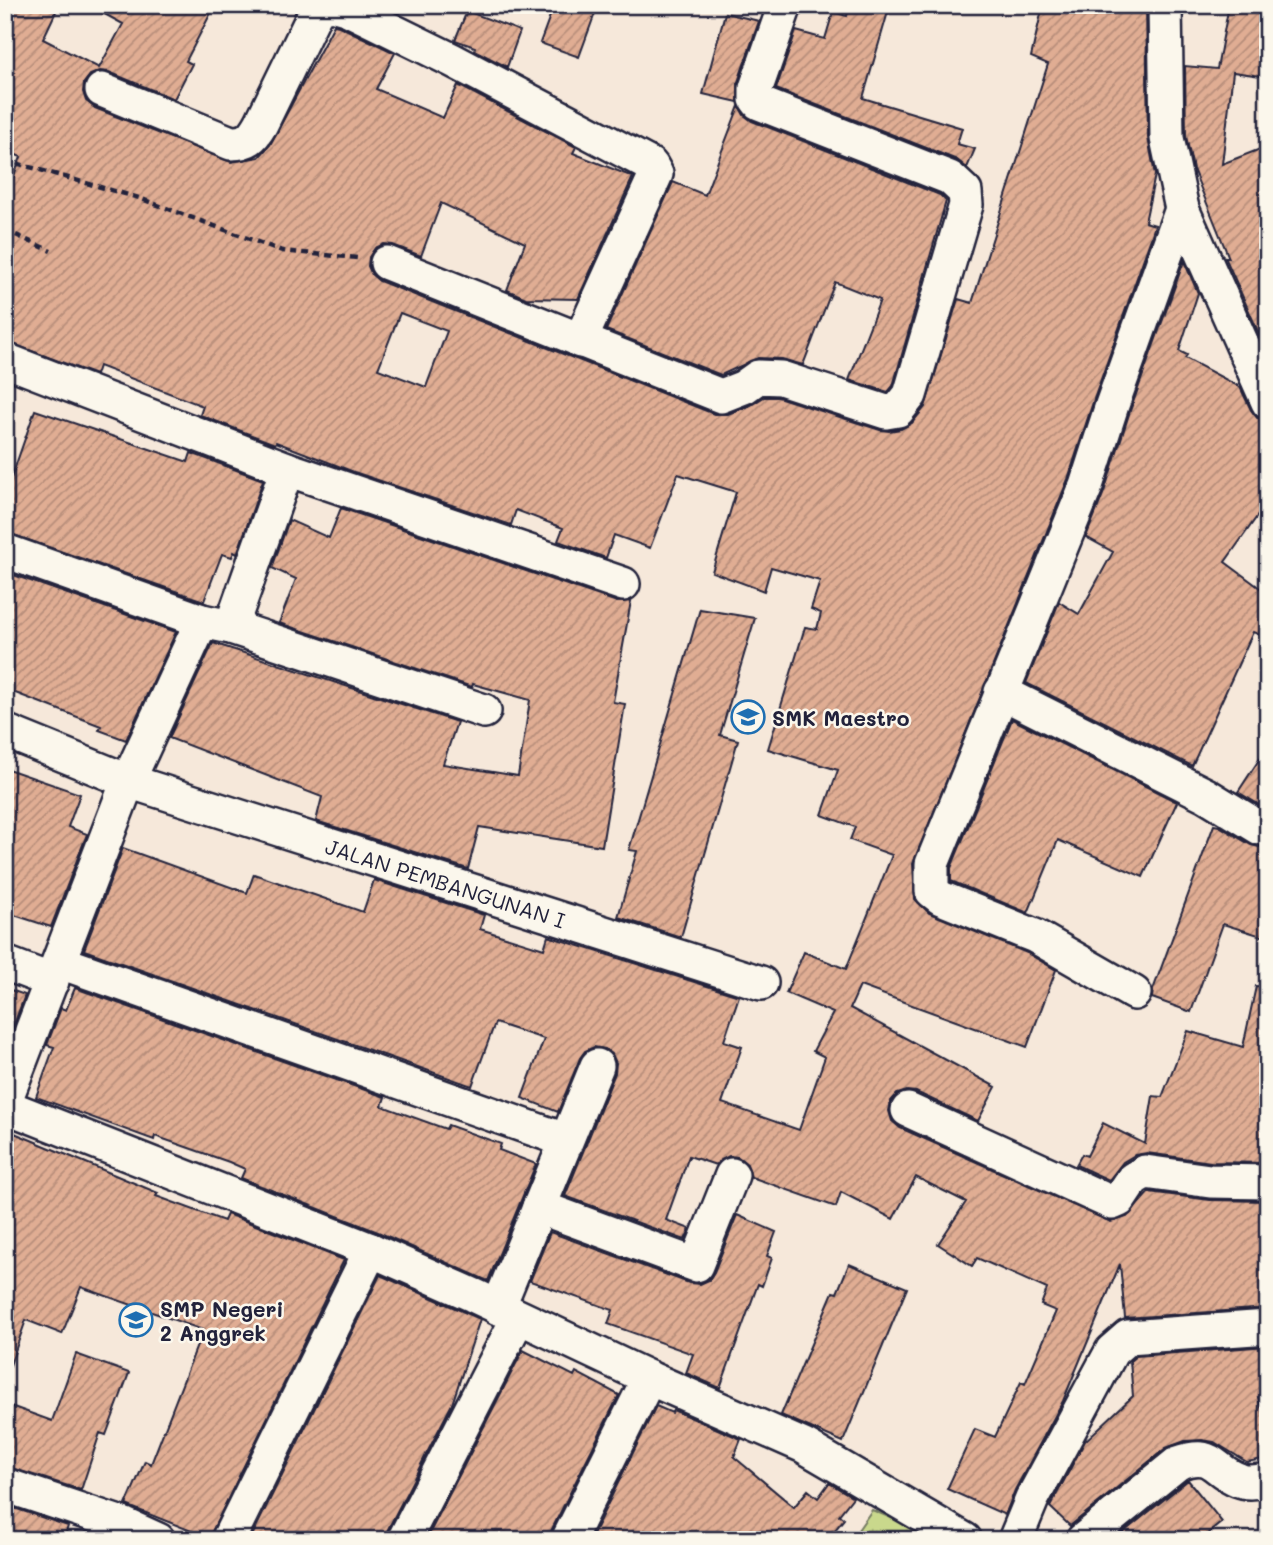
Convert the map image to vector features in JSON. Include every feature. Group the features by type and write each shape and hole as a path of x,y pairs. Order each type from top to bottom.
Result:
{"street":[{"path":"102,90 231,143 247,141 254,136 261,124 315,13 321,6 328,5"},
{"path":"335,5 452,60 651,165 656,174 580,341"},
{"path":"387,263 721,396 744,387 758,377 780,378 886,412 898,410 910,395 966,205 965,192 950,178 759,103 756,99 756,88 785,5"},
{"path":"1165,5 1167,138 1182,209 1268,402"},
{"path":"1134,993 1035,936 941,898 932,891 932,864 1086,486 1182,209"},
{"path":"5,360 287,468 622,584"},
{"path":"287,468 217,624 128,781 5,1103 371,1250 804,1446 965,1540"},
{"path":"5,551 484,711"},
{"path":"1001,692 1206,794 1260,828"},
{"name":"JALAN PEMBANGUNAN I","path":"5,731 128,781 761,984"},
{"path":"5,963 56,971 565,1140"},
{"path":"404,1540 508,1313 539,1208 597,1066"},
{"path":"908,1110 1112,1203 1119,1200 1133,1179 1145,1172 1210,1181 1268,1182"},
{"path":"539,1208 696,1265 732,1175"},
{"path":"228,1540 371,1250"},
{"path":"1014,1540 1032,1499 1112,1351 1128,1337 1268,1327"},
{"path":"568,1540 649,1378"},
{"path":"1083,1540 1178,1463 1194,1458 1209,1459 1240,1481 1268,1480"},
{"path":"5,1485 125,1525 158,1540"}],"path":[{"path":"5,160 139,198 282,251 339,255 387,263"},
{"path":"5,230 51,251"}],"green space":[{"path":"872,1510 920,1530 932,1540 851,1540"}],"building":[{"path":"17,5 59,5 43,39 99,68 123,24 88,5 215,5 186,61 192,64 174,99 109,72 100,71 90,75 84,83 83,92 86,101 95,108 231,162 259,157 270,145 334,25 339,26 395,53 376,89 443,118 458,85 576,147 573,153 633,177 578,299 526,298 507,290 525,243 441,203 421,256 393,245 384,244 375,248 369,257 368,266 379,281 714,414 728,414 764,397 778,397 889,431 912,423 925,407 958,299 972,303 1048,64 1031,57 1043,5 1146,5 1148,138 1155,175 1145,222 1155,225 1068,479 913,864 915,899 929,913 1027,953 1056,970 1027,1047 860,986 850,1008 996,1087 978,1121 916,1092 897,1094 891,1101 889,1111 892,1121 900,1128 1111,1222 1127,1217 1149,1192 1210,1200 1268,1201 1268,1254 1260,1255 1268,1308 1125,1318 1120,1264 1063,1401 1015,1490 1005,1515 947,1489 975,1429 995,1437 1021,1382 1025,1384 1056,1311 1041,1305 1047,1289 977,1258 972,1266 938,1244 966,1202 916,1177 893,1219 841,1192 836,1207 751,1177 747,1164 738,1157 729,1156 716,1165 689,1156 666,1220 690,1229 685,1240 565,1196 615,1073 616,1063 612,1054 605,1049 594,1047 585,1051 558,1112 522,1098 544,1039 495,1023 472,1086 84,950 123,848 247,893 254,874 363,912 374,880 484,915 480,929 544,949 548,936 739,996 724,1041 742,1047 722,1103 799,1130 825,1057 813,1051 833,1013 786,993 804,952 846,969 892,855 850,840 855,827 822,815 838,770 768,749 805,627 817,629 821,613 811,609 820,581 771,567 764,591 712,572 736,492 678,474 650,548 614,535 606,558 558,541 563,528 516,510 511,525 354,472 276,442 275,444 200,415 203,406 99,366 96,375 5,341 5,199 21,157 5,150 5,30","holes":["400,313 447,331 426,387 378,369"]},
{"path":"554,5 598,5 579,57 540,43"},
{"path":"850,5 890,5 863,98 962,128 957,144 975,149 967,168 957,160 776,89 796,31 825,39 833,12 847,16"},
{"path":"1229,5 1268,5 1268,77 1233,72 1222,164 1268,146 1268,354 1225,257 1229,258 1193,169 1186,136 1185,66 1217,69"},
{"path":"467,11 520,31 507,67 474,50 475,47 455,40"},
{"path":"725,13 759,21 738,82 738,102 703,94"},
{"path":"739,106 744,115 752,121 940,195 946,201 893,386 888,392 849,380 880,300 835,282 803,365 782,359 758,358 721,375 606,330 673,182 705,195"},
{"path":"1184,261 1198,293 1179,351 1187,355 1185,358 1240,387 1257,418 1268,421 1268,501 1225,562 1268,594 1268,638 1253,632 1192,766 1026,683 1059,602 1079,614 1113,552 1086,537"},
{"path":"35,410 188,462 191,453 263,480 237,554 234,552 232,557 222,554 204,601 5,532 5,496"},
{"path":"341,508 617,602 631,601 613,702 625,704 602,846 479,827 468,869 316,821 322,797 169,738 213,643 457,722 443,764 518,776 530,700 473,684 472,687 279,623 296,579 272,568 289,520 329,538"},
{"path":"5,572 176,632 126,740 99,730 101,726 5,689"},
{"path":"700,609 755,618 720,735 738,740 681,937 618,917 637,851 629,850"},
{"path":"1012,719 1177,802 1143,877 1058,840 1028,913 951,881 951,868"},
{"path":"1268,746 1268,810 1238,792"},
{"path":"5,768 80,794 68,827 87,834 51,927 5,912"},
{"path":"1214,825 1251,845 1268,845 1268,938 1223,924 1191,1012 1152,998"},
{"path":"1256,986 1268,987 1268,1163 1211,1162 1147,1153 1135,1155 1123,1162 1109,1180 1076,1165 1082,1154 1087,1156 1103,1123 1145,1144 1153,1096 1162,1097 1188,1031 1243,1047"},
{"path":"5,988 25,995 11,1032 5,1030"},
{"path":"75,988 385,1097 382,1106 446,1129 448,1125 501,1144 499,1150 536,1164 488,1281 378,1232 241,1178 245,1169 229,1162 155,1136 154,1140 36,1097 54,1047 47,1045 61,1008 66,1010"},
{"path":"12,1132 158,1193 156,1196 224,1221 227,1214 344,1260 209,1538 126,1505 145,1461 151,1464 203,1330 81,1287 62,1334 26,1320 9,1368 5,1367 5,1149"},
{"path":"737,1215 776,1232 767,1256 772,1258 762,1286 758,1284 720,1388 686,1373 693,1354 608,1324 613,1310 530,1281 550,1232 689,1283 700,1284 709,1280 714,1272"},
{"path":"849,1264 907,1288 843,1442 781,1415 833,1292 837,1293"},
{"path":"380,1275 480,1319 452,1404 387,1531 385,1540 250,1540"},
{"path":"1268,1346 1268,1396 1258,1397 1268,1428 1268,1458 1247,1462 1214,1442 1185,1441 1166,1448 1070,1526 1050,1507 1085,1441 1133,1396 1130,1361 1136,1356"},
{"path":"523,1350 574,1376 576,1372 619,1395 551,1531 549,1540 426,1540"},
{"path":"76,1354 129,1373 106,1435 100,1433 81,1490 5,1466 5,1404 52,1421"},
{"path":"656,1406 672,1413 673,1410 741,1439 734,1457 794,1507 808,1490 818,1498 829,1483 853,1497 839,1515 844,1519 827,1540 590,1540"},
{"path":"1188,1480 1222,1522 1200,1540 1114,1540"},
{"path":"5,1505 68,1526 64,1540 5,1540"}],"waterway":[{"path":"5,13 9,5"}],"place":[{"name":"SMK Maestro","path":"748,717"},
{"name":"SMP Negeri 2 Anggrek","path":"136,1320"}]}
